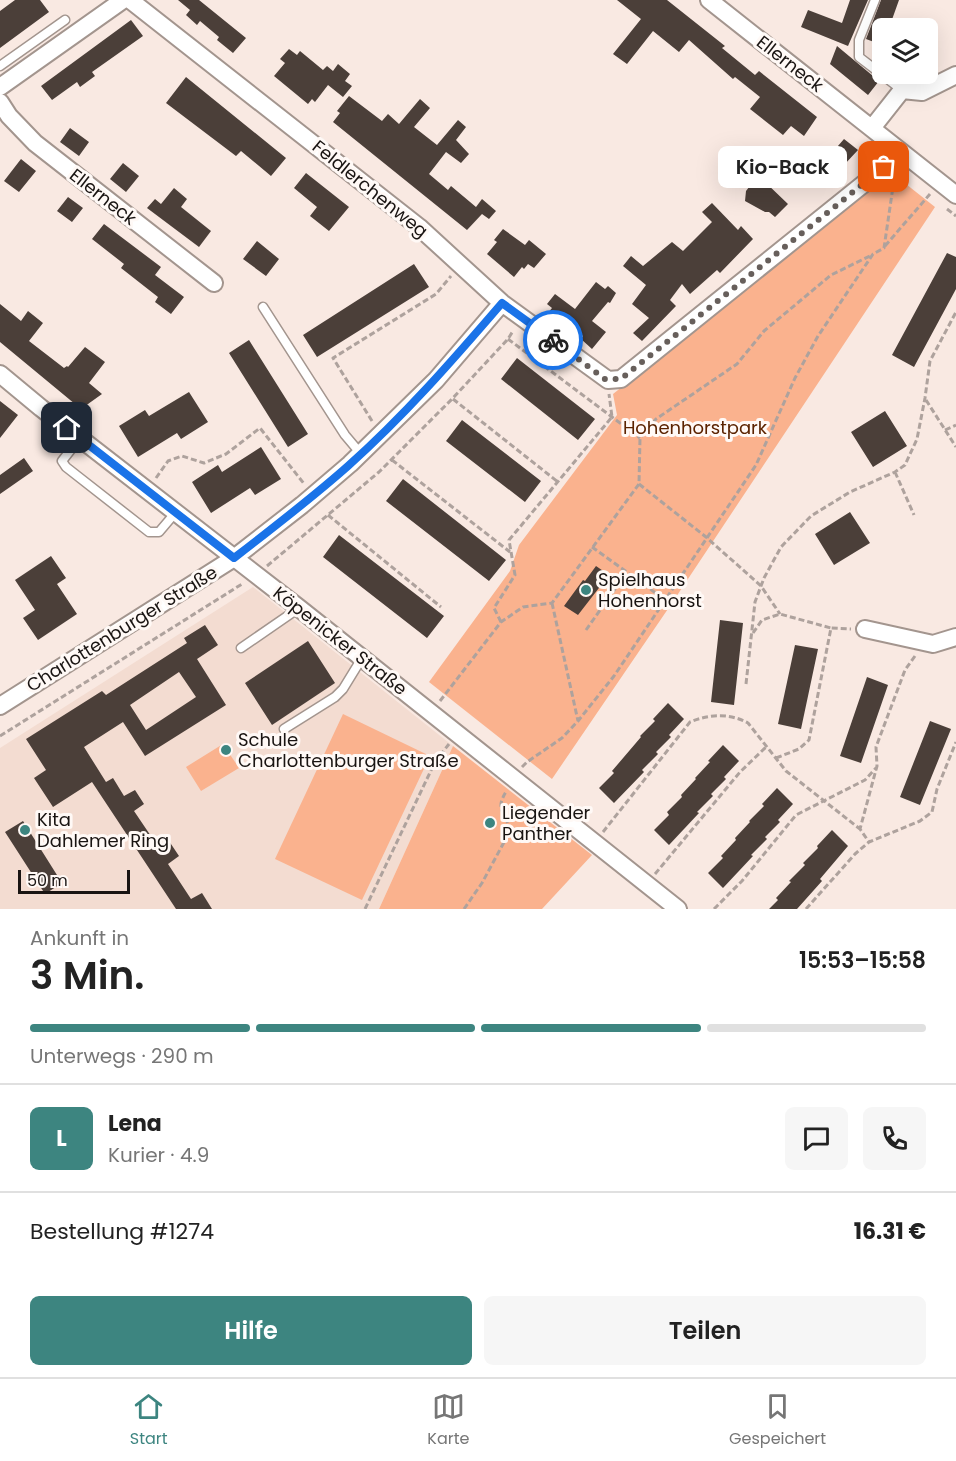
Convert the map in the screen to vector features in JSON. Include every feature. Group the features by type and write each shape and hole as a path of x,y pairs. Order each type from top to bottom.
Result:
{"street":[{"path":"0,87 123,0"},
{"name":"Feldlerchenweg","path":"130,0 419,227 502,303 598,375 608,380"},
{"name":"Ellerneck","path":"708,0 730,8 902,153 952,192"},
{"path":"872,128 902,90 922,92 956,75"},
{"name":"Ellerneck","path":"0,102 9,116 35,143 214,283"},
{"path":"608,380 621,379 902,153"},
{"name":"Charlottenburger Straße","path":"0,706 234,558 313,496 361,454 436,380 502,303"},
{"name":"Köpenicker Straße","path":"0,374 458,734 509,786 548,806 678,909"},
{"path":"865,629 925,642 943,642 956,637"}],"lane":[{"path":"875,0 859,40 859,57 902,90"},
{"path":"0,66 65,20"},
{"path":"262,307 345,435 361,454"},
{"path":"80,437 62,461 66,467 149,532 159,532 176,512"},
{"path":"241,648 299,608"},
{"path":"284,729 343,689 362,658"}],"path":[{"path":"884,248 894,183 902,153"},
{"path":"430,712 501,622 523,608 552,603 639,484 640,438 656,419 737,364 764,331 831,275 884,248 929,195 952,192"},
{"path":"464,909 482,883 510,831 500,810 509,786 527,762 562,738 614,676 756,465 795,378 818,336 873,254"},
{"path":"380,434 333,358 436,294 460,266"},
{"path":"746,684 755,602 781,548 811,516 850,492 895,472 904,465 917,439 930,361 956,312"},
{"path":"0,736 256,575 392,460 508,339 522,317"},
{"path":"508,339 640,438"},
{"path":"501,622 494,608 515,575 509,540 612,417 608,380"},
{"path":"925,398 956,447"},
{"path":"452,399 558,482"},
{"path":"945,430 956,425"},
{"path":"148,490 168,461 182,456 204,463 226,454 260,428 313,496"},
{"path":"392,460 511,553"},
{"path":"895,472 914,516"},
{"path":"639,484 706,537 761,586 780,614"},
{"path":"328,515 441,607"},
{"path":"592,547 664,599"},
{"path":"586,630 627,572"},
{"path":"552,603 578,721"},
{"path":"751,636 762,620 780,614 831,628 865,629"},
{"path":"776,758 799,748 809,740 831,628"},
{"path":"860,829 877,766 876,747 905,670 925,642"},
{"path":"595,843 690,723 703,717 722,716 740,718 748,723 786,771 860,829 869,842"},
{"path":"365,909 435,762 458,734"},
{"path":"806,909 855,854 869,842 920,821 932,812 937,789 956,742"},
{"path":"647,885 740,772 766,747"},
{"path":"714,909 742,881 796,815 865,780 877,766"},
{"path":"510,831 530,829 548,806"}],"shaded area":[{"name":"Schule Charlottenburger Straße","path":"253,587 453,746 379,909 0,909 0,748"}],"green space":[{"name":"Hohenhorstpark","path":"892,173 935,207 552,779 429,682 510,571 519,545 617,415 613,394"},
{"path":"343,714 430,756 362,900 275,859"},
{"path":"223,744 239,768 201,791 186,767"},
{"path":"453,746 592,855 542,909 379,909"}],"building":[{"path":"15,0 40,0 49,12 0,48 0,11"},
{"path":"178,0 199,0 246,38 233,53 217,40 219,37 200,21 197,25 186,15 190,10"},
{"path":"617,0 667,0 725,46 722,48 755,75 759,71 817,117 804,136 791,126 783,135 750,109 760,97 735,77 733,79 689,40 679,52 653,31 627,64 613,54 641,19"},
{"path":"850,0 868,0 848,46 801,27 808,10 842,23"},
{"path":"881,0 899,0 893,18 874,18"},
{"path":"131,20 143,36 92,72 95,76 80,87 77,82 52,100 41,86"},
{"path":"872,23 872,41 866,39"},
{"path":"837,46 872,75 872,84 877,84 868,95 830,64"},
{"path":"289,49 297,55 300,51 323,70 327,66 333,71 338,64 350,74 345,81 352,86 343,97 328,85 315,102 312,99 308,104 274,76 285,63 280,59"},
{"path":"186,77 286,158 271,176 241,151 236,156 166,103"},
{"path":"349,96 382,121 388,114 399,124 420,99 430,108 414,127 437,145 458,120 466,127 456,140 469,154 461,163 446,152 429,174 448,190 451,186 476,207 482,199 496,211 489,219 482,214 467,230 333,122 340,113 337,111"},
{"path":"70,128 89,142 79,156 60,142"},
{"path":"844,139 858,150 844,165 831,154"},
{"path":"21,159 36,171 19,192 4,181"},
{"path":"123,163 139,176 126,192 110,179"},
{"path":"306,173 349,207 329,231 310,216 317,207 294,188"},
{"path":"756,178 762,183 764,181 788,204 775,217 745,201 746,191"},
{"path":"174,188 187,199 181,207 211,231 199,247 147,208 155,199 161,204"},
{"path":"68,197 83,208 72,222 57,211"},
{"path":"712,203 738,230 741,226 753,239 720,273 717,270 690,294 682,284 670,300 676,306 642,341 633,333 649,318 632,304 646,285 623,266 631,256 643,266 672,242 683,251 712,222 702,212"},
{"path":"104,224 161,267 155,275 184,297 171,314 155,302 158,297 121,268 124,264 92,239"},
{"path":"503,229 525,245 529,240 546,254 534,268 528,264 524,269 522,267 514,277 487,254 497,242 494,240"},
{"path":"257,241 279,259 266,276 243,259"},
{"path":"947,253 956,257 956,289 914,367 892,355"},
{"path":"414,264 429,287 317,357 303,335"},
{"path":"596,282 605,289 608,286 616,293 610,303 608,302 592,321 606,332 592,349 581,339 583,336 563,320 561,323 548,313 552,308 547,304 555,294 575,309"},
{"path":"0,304 21,321 28,311 43,323 29,341 64,368 68,367 85,347 105,362 89,383 102,394 81,409 0,342"},
{"path":"249,340 308,434 288,447 229,353"},
{"path":"517,358 595,419 578,440 501,379"},
{"path":"189,392 208,422 181,439 177,433 138,457 119,426 145,410 149,416"},
{"path":"0,401 18,415 0,438"},
{"path":"885,411 907,446 873,467 851,432"},
{"path":"462,420 541,481 525,502 446,441"},
{"path":"261,447 281,479 255,495 250,488 211,513 192,482 218,465 222,472"},
{"path":"24,458 33,471 0,494 0,475"},
{"path":"403,479 506,560 489,581 386,501"},
{"path":"850,512 870,543 834,565 815,534"},
{"path":"339,535 444,616 427,638 323,557"},
{"path":"51,556 66,578 57,584 77,614 38,640 23,618 35,610 15,580"},
{"name":"Spielhaus Hohenhorst","path":"596,566 609,575 578,615 564,606"},
{"path":"720,620 743,623 734,705 711,702"},
{"path":"205,625 218,645 197,659 226,705 145,756 123,722 84,747 106,782 113,778 124,796 135,790 144,804 134,811 159,848 169,841 179,856 168,864 191,899 202,893 212,909 176,909 92,782 53,807 34,778 46,770 26,739 102,691 106,695 187,643 184,638","holes":["179,672 196,697 146,730 130,705"]},
{"path":"308,641 335,683 272,725 245,683"},
{"path":"795,645 818,649 801,729 778,724"},
{"path":"867,677 888,685 861,763 840,756"},
{"path":"668,703 684,719 656,752 658,754 642,770 644,772 614,803 599,788 614,773 612,771"},
{"path":"930,721 951,729 920,805 900,797"},
{"path":"723,745 739,761 711,794 713,796 697,812 699,813 669,845 654,830 669,815 667,812 682,797 681,795"},
{"path":"777,788 793,804 765,837 767,839 751,855 753,856 723,888 708,873 723,858 721,856"},
{"path":"23,821 62,883 45,894 5,832"},
{"path":"832,830 848,846 820,879 822,881 797,909 769,909 791,882 789,881 805,865 803,863"}],"way so far":[{"path":"553,340 598,375 608,380 621,379 884,167"}],"place":[{"name":"Kio-Back","path":"884,167"},
{"name":"Spielhaus Hohenhorst","path":"586,590"},
{"name":"Schule Charlottenburger Straße","path":"226,750"},
{"name":"Liegender Panther","path":"490,823"},
{"name":"Kita Dahlemer Ring","path":"25,830"}],"route":[{"path":"67,428 234,558 350,464 436,380 502,303 553,340"}]}
